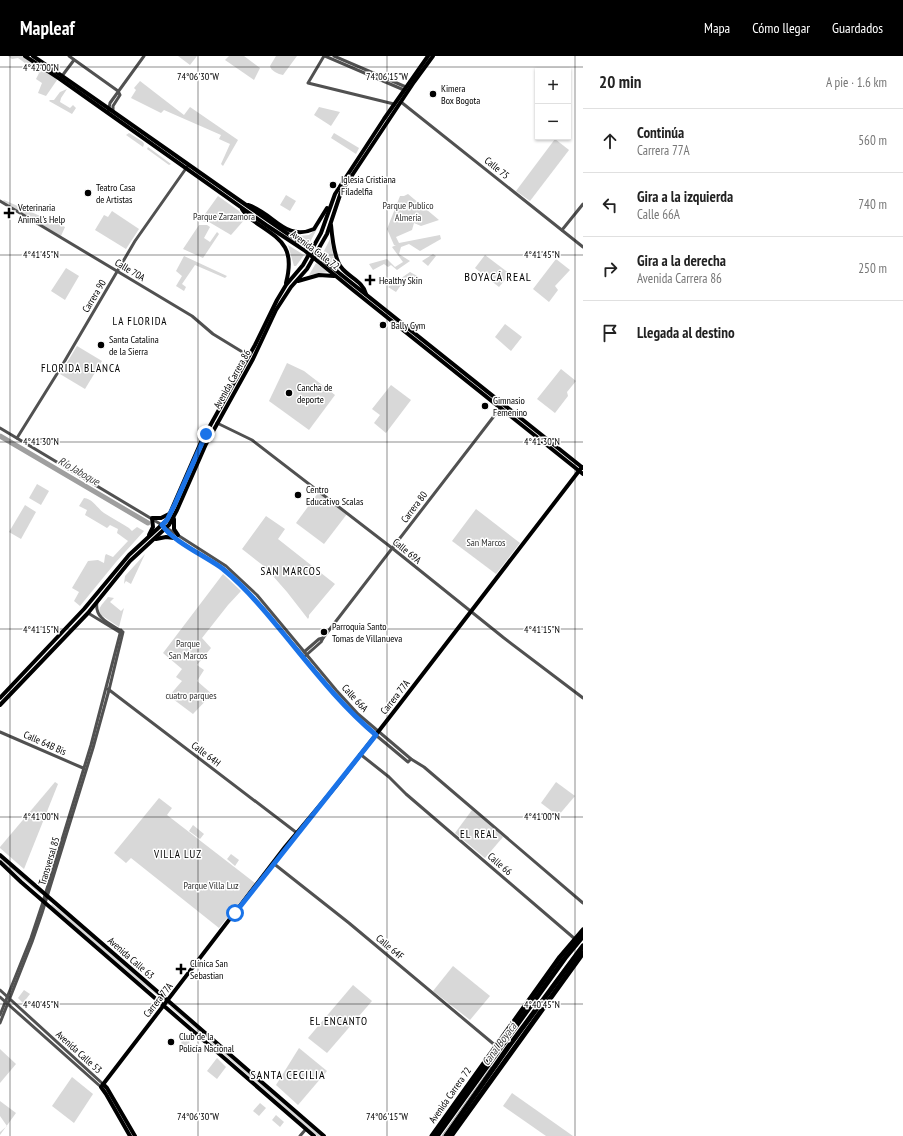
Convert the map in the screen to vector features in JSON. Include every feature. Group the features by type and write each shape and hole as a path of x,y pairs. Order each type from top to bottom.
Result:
{"highway":[{"name":"Avenida Carrera 72","path":"432,1136 555,964 583,930"},
{"name":"Avenida Carrera 72","path":"437,1136 565,958 583,936"},
{"name":"Avenida Carrera 72","path":"446,1136 583,946"},
{"path":"451,1136 583,952"},
{"path":"536,999 537,991"},
{"path":"535,1012 543,1009"},
{"path":"519,1014 526,1012"},
{"path":"496,1065 496,1073"},
{"path":"460,1096 460,1105"},
{"path":"439,1126 449,1120"}],"main road":[{"name":"Avenida Calle 72","path":"25,56 188,166"},
{"name":"Avenida Calle 72","path":"32,56 113,111 242,205 310,252 366,294 582,470"},
{"name":"Avenida Carrera 86","path":"0,705 88,613 121,571 166,529 174,518 204,447 253,359 276,310 315,256 331,224 341,192 398,104 405,88 428,56"},
{"name":"Avenida Carrera 86","path":"0,698 83,610 129,555 149,535 162,525 171,512 201,442 249,356 286,285 301,267 310,252 324,226 335,194 398,104 434,56"},
{"path":"242,205 258,209 287,229 299,233 309,231 317,226 335,194"},
{"path":"242,205 247,216 285,246 290,263 286,285"},
{"path":"331,224 339,264 343,270 363,286 366,294"},
{"name":"Avenida Calle 72","path":"315,256 335,276 502,405"},
{"path":"296,282 319,275 335,276"},
{"name":"Carrera 77A","path":"102,1086 273,863 336,786 582,470"},
{"path":"149,535 153,527 152,518 161,518 171,512"},
{"path":"152,541 164,537 176,537 174,518"},
{"name":"Avenida Calle 63","path":"0,855 324,1136"},
{"name":"Avenida Calle 63","path":"0,862 44,902 314,1136"},
{"name":"Avenida Calle 53","path":"102,1086 130,1136"},
{"name":"Avenida Calle 53","path":"102,1086 107,1088 135,1136"}],"street":[{"path":"69,56 118,91 120,95 113,106 113,111"},
{"path":"108,113 110,103 144,56"},
{"path":"398,104 308,83 324,56 405,88"},
{"path":"334,56 405,88"},
{"path":"62,76 74,60"},
{"name":"Calle 75","path":"398,104 583,247"},
{"name":"Carrera 90","path":"17,438 60,369 144,227 188,166"},
{"name":"Calle 70A","path":"0,201 192,316 213,334 249,356"},
{"path":"562,230 583,204"},
{"name":"Carrera 80","path":"303,658 321,642 502,405"},
{"name":"Calle 69A","path":"217,423 252,440 583,698"},
{"name":"Calle 66A","path":"0,428 152,518 176,537 217,564 239,583 261,606 343,704 377,733 424,767 583,903"},
{"name":"Calle 66A","path":"176,537 214,557 235,574 264,604 351,707 408,762 411,759"},
{"path":"97,602 96,609 99,615 122,632"},
{"path":"88,613 122,632"},
{"name":"Transversal 85","path":"0,1015 32,942 81,786 122,632"},
{"name":"Carrera 80","path":"301,654 319,639 323,638"},
{"name":"Transversal 85","path":"58,856 83,768 108,689"},
{"name":"Calle 64H","path":"108,689 296,834"},
{"name":"Calle 64B Bis","path":"0,732 83,768"},
{"name":"Calle 66","path":"360,754 575,939"},
{"path":"81,786 84,771 83,768"},
{"name":"Calle 64F","path":"273,863 349,923 496,1046"},
{"name":"Avenida Calle 53","path":"0,990 102,1086"},
{"name":"Avenida Calle 53","path":"0,997 102,1086"},
{"name":"Transversal 85","path":"0,1023 6,1003"},
{"path":"300,1136 306,1129"}],"green space":[{"path":"8,56 22,56 57,80 46,96 38,93 42,83 36,79 39,73 18,58 12,59"},
{"path":"178,56 197,56 190,65"},
{"path":"229,56 244,56 260,68 254,80 225,60"},
{"path":"276,56 297,56 283,75 275,72 270,66"},
{"path":"140,81 184,115 190,107 238,140 223,166 221,164 230,144 219,139 221,135 164,110 161,113 131,98 136,90 134,88"},
{"path":"67,89 60,102 70,108 73,105 76,108 72,114 49,101 54,100 60,92"},
{"path":"319,107 340,112 331,126 314,115"},
{"path":"129,133 143,142 143,147 126,135"},
{"path":"334,133 359,148 356,154 331,138"},
{"path":"554,140 569,150 530,201 516,191"},
{"path":"148,147 171,164 169,165 147,149"},
{"name":"Parque Publico Almería","path":"408,194 439,220 421,226 414,223 412,230 396,237 399,243 440,235 441,239 420,251 409,244 401,247 399,254 410,261 397,270 391,265 388,267 384,264 373,270 369,264 387,259 395,267 403,262 392,247 396,245 394,245 387,229 400,196"},
{"path":"286,195 296,201 290,211 280,205"},
{"name":"Parque Zarzamora","path":"218,196 239,211 245,219 231,235 209,222 200,221"},
{"path":"4,200 65,227 61,236 3,201"},
{"path":"112,211 139,229 126,249 95,230 104,215 108,217"},
{"path":"199,225 207,225 210,227 204,238 210,242 217,232 219,234 203,258 183,249"},
{"path":"318,227 309,244 298,236 309,235"},
{"path":"330,239 334,259 340,271 322,255"},
{"path":"288,245 304,255 296,266 294,266"},
{"path":"433,254 436,256 428,266 422,261"},
{"path":"485,255 510,274 499,287 475,268"},
{"path":"184,256 227,276 225,278 195,265 182,284 186,287 184,291 176,286 182,276 176,271"},
{"path":"556,259 570,270 555,286 558,290 549,302 533,289"},
{"path":"316,263 328,272 309,275"},
{"path":"66,268 79,276 65,300 51,291"},
{"path":"410,272 419,277 416,282 409,276 396,292 388,287"},
{"path":"505,324 522,337 511,351 495,337"},
{"path":"77,346 102,361 85,389 60,374"},
{"path":"287,363 304,371 335,395 309,430 269,401"},
{"path":"561,369 576,381 567,392 568,396 555,413 537,399"},
{"path":"391,385 411,400 386,433 374,423 380,415 372,409"},
{"path":"37,484 49,491 41,505 29,498"},
{"path":"318,493 347,514 324,544 296,523"},
{"path":"84,498 90,500 104,513 132,531 137,527 144,531 80,606 74,601 79,592 72,588 88,561 98,560 104,563 106,554 113,557 128,541 117,533 118,529 110,525 107,528 85,515 87,510 79,506"},
{"path":"25,505 36,512 21,539 9,532"},
{"name":"San Marcos","path":"476,509 520,543 496,574 452,541"},
{"path":"266,516 285,529 278,539 335,584 309,615 308,619 265,567 242,549"},
{"path":"145,554 131,584 126,581 124,584 125,576"},
{"name":"Parque San Marcos","path":"223,574 241,591 202,638 211,648 197,665 204,670 197,681 212,694 193,714 169,696 182,681 176,677 182,669 163,653"},
{"path":"108,597 114,598 110,602 121,611 124,608 119,627 101,615 99,610"},
{"path":"55,782 58,784 24,869 0,847"},
{"path":"556,782 575,796 558,816 541,803"},
{"name":"Parque Villa Luz","path":"159,798 172,808 167,815 255,883 219,928 131,858 126,863 114,853"},
{"path":"472,810 503,837 485,858 455,833"},
{"path":"193,825 204,834 200,839 189,831"},
{"path":"231,854 239,860 235,866 227,859"},
{"path":"0,857 41,893 40,894 0,860"},
{"path":"52,904 162,997 161,998 141,983 51,906"},
{"path":"453,966 490,996 470,1020 433,991"},
{"name":"EL ENCANTO","path":"353,985 372,1001 327,1053 308,1038"},
{"path":"24,990 30,994 23,1003 18,998"},
{"path":"170,1006 189,1020 321,1136 317,1136"},
{"path":"182,1035 190,1036 189,1048 181,1047"},
{"path":"299,1048 327,1071 298,1105 276,1085"},
{"path":"0,1049 16,1064 0,1083"},
{"path":"217,1058 226,1067 217,1079 207,1071"},
{"path":"72,1077 93,1094 74,1123 52,1106"},
{"path":"512,1093 573,1136 546,1136 503,1106"},
{"path":"0,1101 16,1113 7,1126 0,1116"},
{"path":"260,1103 266,1108 259,1116 253,1111"},
{"path":"276,1115 284,1122 280,1127 272,1120"}],"waterway":[{"name":"Río Jaboque","path":"0,436 148,523"},
{"name":"Canal Boyacá","path":"550,987 579,948"},
{"name":"Canal Boyacá","path":"442,1136 491,1067"}],"place":[{"name":"Kimera Box Bogota","path":"433,94"},
{"name":"Iglesia Cristiana Filadelfia","path":"333,185"},
{"name":"Teatro Casa de Artistas","path":"88,193"},
{"name":"Veterinaria Animal's Help","path":"9,213"},
{"name":"Healthy Skin","path":"370,280"},
{"name":"Bally Gym","path":"383,325"},
{"name":"Santa Catalina de la Sierra","path":"101,345"},
{"name":"Cancha de deporte","path":"289,393"},
{"name":"Gimnasio Femenino","path":"485,406"},
{"name":"Centro Educativo Scalas","path":"298,495"},
{"name":"Parroquia Santo Tomas de Villanueva","path":"324,632"},
{"name":"Clínica San Sebastian","path":"181,969"},
{"name":"Club de la Policía Nacional","path":"171,1042"}],"district":[{"name":"BOYACÁ REAL","path":"498,276"},
{"name":"LA FLORIDA","path":"140,321"},
{"name":"FLORIDA BLANCA","path":"81,368"},
{"name":"SAN MARCOS","path":"291,571"},
{"name":"EL REAL","path":"479,834"},
{"name":"VILLA LUZ","path":"178,854"},
{"name":"EL ENCANTO","path":"339,1021"},
{"name":"SANTA CECILIA","path":"288,1074"}],"route":[{"path":"206,434 201,442 175,504 167,520 162,525 170,535 217,564 239,583 261,606 343,704 376,735 285,847 235,913"}],"park label":[{"name":"cuatro parques","path":"191,695"}]}
